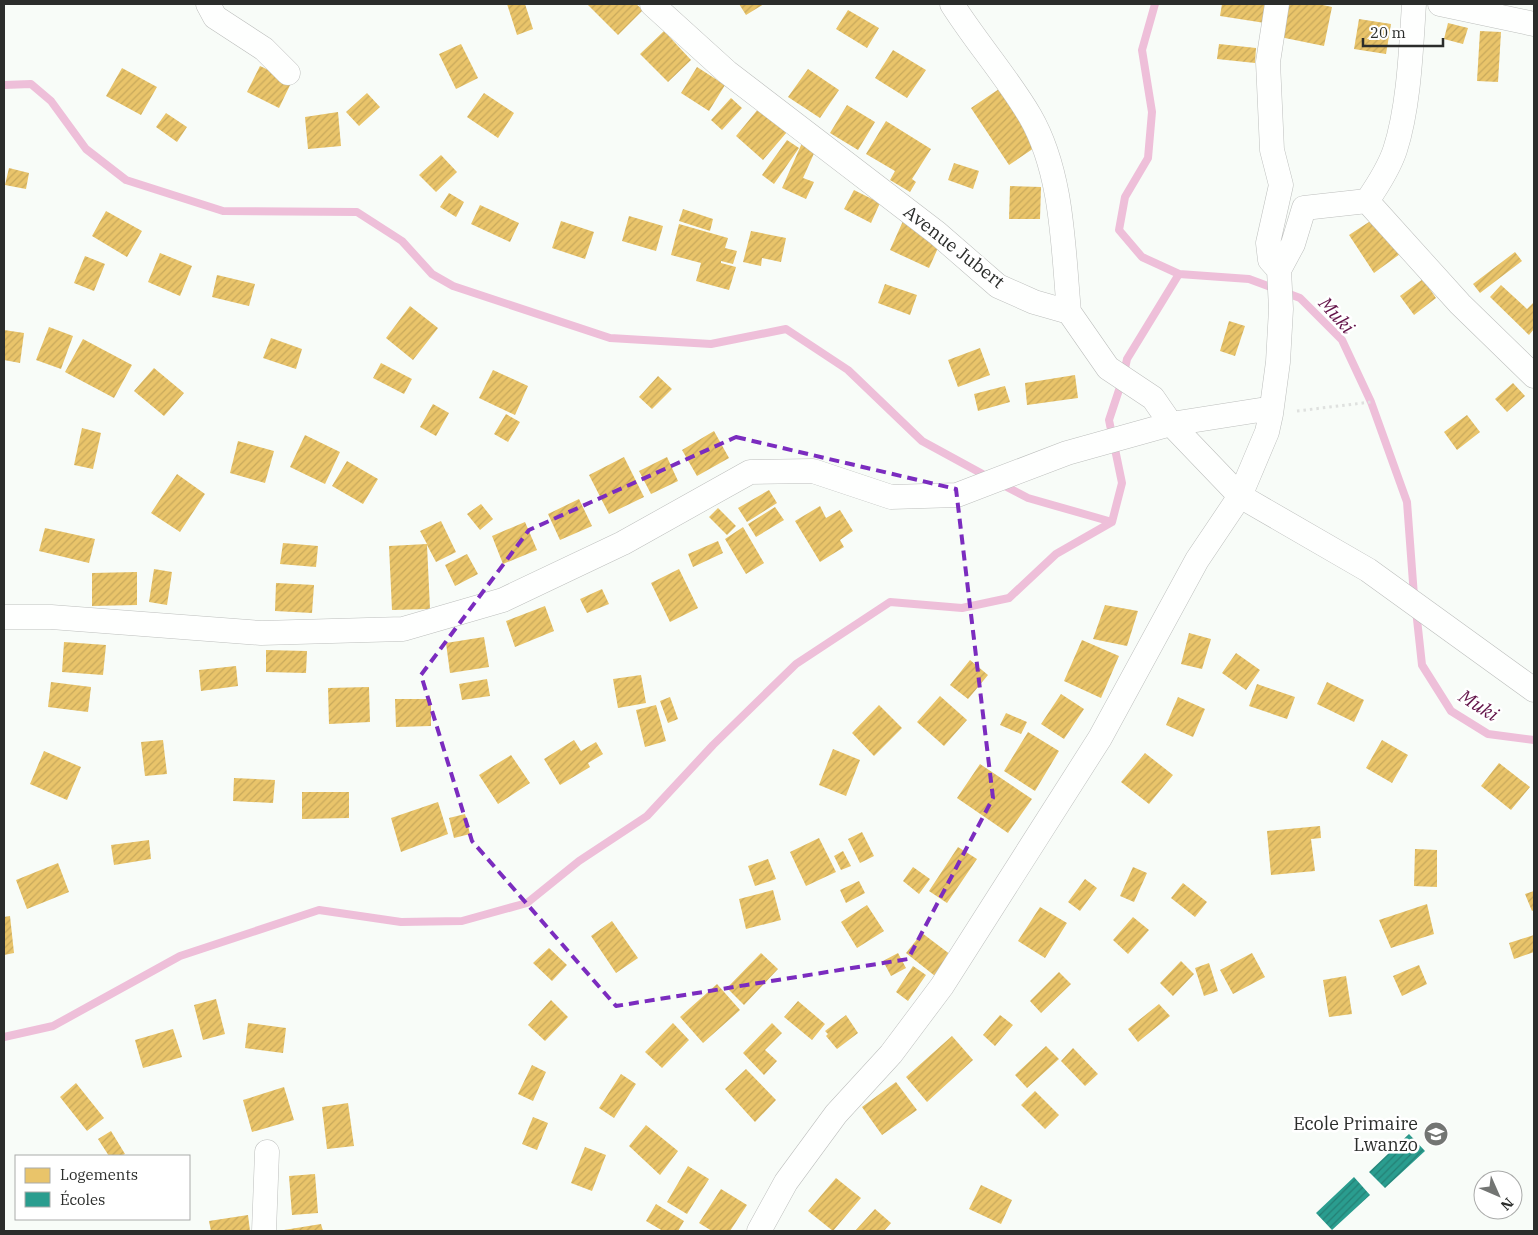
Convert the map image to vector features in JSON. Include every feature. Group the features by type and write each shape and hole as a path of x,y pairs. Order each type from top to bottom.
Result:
{"street":[{"path":"208,4 215,17 264,49 288,73"},
{"name":"Avenue Jubert","path":"652,4 728,72 937,233 998,286 1034,302 1069,312"},
{"path":"952,4 1030,116 1047,153 1057,201 1069,312 1108,368 1153,398 1171,424 1240,496 1368,570 1534,690"},
{"path":"1277,4 1268,62 1272,150 1281,185 1268,243 1270,260 1279,270"},
{"path":"1304,208 1367,201 1383,177 1395,150 1410,58 1414,4"},
{"path":"1440,4 1469,7 1534,24"},
{"path":"1281,185 1304,208"},
{"path":"1367,201 1460,304 1534,376"},
{"path":"759,1231 786,1182 836,1114 892,1054 942,986 1100,738 1197,560 1240,496 1267,432 1271,414 1278,362 1281,309 1279,270 1293,244 1304,208"},
{"path":"4,617 51,617 261,633 404,629 503,600 623,544 750,472 813,471 891,497 957,495 1067,453 1171,424 1260,410 1271,414"},
{"path":"264,1231 267,1152"}],"path":[{"path":"1271,414 1370,402"}],"highlighted area":[{"path":"736,437 956,489 993,798 908,959 616,1006 472,841 421,675 529,530"}],"building: Logements":[{"path":"507,4 525,4 533,29 517,35"},
{"path":"587,4 636,4 643,10 618,35"},
{"path":"739,4 764,4 746,15"},
{"path":"1222,4 1268,4 1265,23 1220,16"},
{"path":"1286,4 1318,4 1332,7 1324,46 1280,37"},
{"path":"848,10 879,28 867,48 836,29"},
{"path":"1359,19 1391,24 1386,54 1354,49"},
{"path":"1448,23 1468,28 1463,44 1444,39"},
{"path":"664,31 691,60 668,82 640,54"},
{"path":"1480,31 1501,32 1498,82 1477,81"},
{"path":"461,44 478,78 456,89 439,54"},
{"path":"1219,44 1256,48 1255,63 1217,59"},
{"path":"893,50 926,70 907,98 875,78"},
{"path":"260,66 292,81 279,108 247,92"},
{"path":"697,67 725,85 709,111 681,93"},
{"path":"122,68 157,87 141,115 106,96"},
{"path":"808,69 839,90 820,118 788,97"},
{"path":"999,89 1037,146 1009,165 971,108"},
{"path":"367,93 380,107 359,126 346,112"},
{"path":"484,93 514,113 498,138 467,117"},
{"path":"731,98 742,108 722,130 711,120"},
{"path":"847,105 875,122 858,150 830,133"},
{"path":"759,108 787,132 763,160 736,136"},
{"path":"338,112 341,146 308,149 305,117"},
{"path":"166,113 187,127 177,142 156,127"},
{"path":"886,121 931,149 912,179 916,182 910,192 890,180 895,171 866,154"},
{"path":"787,140 799,148 774,184 762,175"},
{"path":"802,143 816,149 803,178 814,182 806,199 782,188"},
{"path":"441,155 457,172 436,192 419,175"},
{"path":"954,163 979,171 973,189 948,180"},
{"path":"9,168 29,173 26,189 5,185"},
{"path":"1010,186 1041,187 1040,219 1009,219"},
{"path":"854,190 880,203 871,223 844,209"},
{"path":"449,193 464,202 456,217 440,207"},
{"path":"480,205 519,223 510,242 471,224"},
{"path":"683,209 713,219 710,231 679,221"},
{"path":"106,211 142,231 127,257 92,236"},
{"path":"629,216 663,226 656,251 622,241"},
{"path":"1372,220 1400,254 1374,273 1349,235"},
{"path":"561,221 594,232 585,259 552,248"},
{"path":"903,221 942,239 929,268 890,250"},
{"path":"679,224 728,238 725,248 737,251 733,264 721,261 721,263 736,267 729,290 696,281 701,263 671,255"},
{"path":"751,231 786,238 781,262 762,258 761,266 743,262"},
{"path":"1515,252 1522,261 1480,293 1473,284"},
{"path":"160,253 192,266 180,296 148,282"},
{"path":"85,256 105,264 94,291 74,283"},
{"path":"217,275 255,284 249,306 212,297"},
{"path":"1423,279 1436,298 1414,315 1400,296"},
{"path":"885,284 917,295 910,315 878,303"},
{"path":"1501,285 1527,309 1534,302 1534,329 1529,335 1490,297"},
{"path":"410,306 438,328 413,360 386,338"},
{"path":"1229,321 1245,326 1235,356 1220,351"},
{"path":"49,327 73,336 61,369 36,360"},
{"path":"4,330 24,333 20,363 4,360"},
{"path":"271,338 302,349 296,369 263,358"},
{"path":"83,339 132,365 114,398 65,372"},
{"path":"980,348 990,375 958,387 948,360"},
{"path":"381,363 412,379 404,394 373,378"},
{"path":"154,368 184,393 164,416 134,391"},
{"path":"493,370 528,386 515,415 479,398"},
{"path":"1075,375 1078,398 1027,405 1025,383"},
{"path":"658,376 672,389 652,409 639,397"},
{"path":"1513,383 1525,396 1507,412 1495,399"},
{"path":"1005,386 1010,402 978,411 974,394"},
{"path":"433,404 449,413 436,436 420,427"},
{"path":"506,414 520,422 508,442 494,434"},
{"path":"1467,415 1480,432 1457,450 1444,432"},
{"path":"82,428 101,433 93,469 74,465"},
{"path":"714,431 729,458 697,476 682,450"},
{"path":"305,435 340,452 325,484 290,467"},
{"path":"238,441 274,451 265,483 230,473"},
{"path":"624,457 644,497 609,514 589,475"},
{"path":"667,457 678,481 651,494 639,471"},
{"path":"347,461 378,479 363,504 332,486"},
{"path":"177,474 205,494 180,532 151,513"},
{"path":"769,490 777,503 747,522 738,508"},
{"path":"579,499 592,526 560,540 548,514"},
{"path":"481,504 493,519 480,530 467,514"},
{"path":"820,506 826,518 840,510 853,531 840,540 844,547 820,562 795,521"},
{"path":"775,507 784,520 756,537 748,524"},
{"path":"718,508 736,526 727,535 709,517"},
{"path":"441,521 456,552 436,562 427,545 430,609 392,610 389,546 427,544 420,531"},
{"path":"525,522 537,550 503,564 492,536"},
{"path":"743,527 764,563 746,574 725,539"},
{"path":"45,528 95,539 89,563 39,551"},
{"path":"718,541 723,553 693,567 688,554"},
{"path":"283,543 318,546 316,567 280,564"},
{"path":"467,554 478,574 455,586 445,565"},
{"path":"154,569 172,572 167,605 149,602"},
{"path":"679,569 698,608 670,622 651,583"},
{"path":"137,572 137,605 92,606 92,573"},
{"path":"276,583 314,585 312,613 275,611"},
{"path":"602,589 609,604 587,613 580,599"},
{"path":"1105,605 1138,611 1127,646 1093,639"},
{"path":"545,606 554,631 515,647 506,621"},
{"path":"1189,633 1211,639 1202,669 1181,664"},
{"path":"484,637 489,667 450,673 446,643"},
{"path":"1082,640 1119,656 1101,698 1064,681"},
{"path":"64,642 106,645 103,675 62,672"},
{"path":"266,650 307,651 306,673 266,672"},
{"path":"1236,653 1260,670 1246,690 1222,673"},
{"path":"970,660 988,675 968,699 950,685"},
{"path":"236,666 238,686 201,691 199,670"},
{"path":"641,675 646,703 618,708 613,679"},
{"path":"487,679 490,696 462,700 459,684"},
{"path":"51,682 91,687 88,712 48,707"},
{"path":"1327,682 1364,700 1354,722 1317,704"},
{"path":"1257,684 1295,697 1287,719 1249,706"},
{"path":"369,687 370,722 329,724 328,688"},
{"path":"1061,694 1084,709 1064,739 1041,724"},
{"path":"940,696 967,720 944,746 917,722"},
{"path":"670,697 678,719 668,723 660,701"},
{"path":"1178,697 1205,709 1193,737 1166,725"},
{"path":"395,699 431,699 431,726 396,727"},
{"path":"656,705 666,741 645,747 636,710"},
{"path":"879,705 902,728 874,756 852,733"},
{"path":"1006,713 1027,722 1021,734 1000,725"},
{"path":"1028,732 1059,751 1035,791 1004,771"},
{"path":"163,740 167,774 145,776 141,742"},
{"path":"574,740 581,751 596,742 603,754 588,763 590,767 560,785 544,759"},
{"path":"1382,740 1408,755 1392,783 1366,768"},
{"path":"833,749 860,760 846,796 819,785"},
{"path":"44,751 81,767 67,800 30,784"},
{"path":"1145,753 1173,775 1149,804 1121,782"},
{"path":"511,755 530,783 498,804 479,775"},
{"path":"1499,763 1530,787 1511,810 1481,786"},
{"path":"980,764 1032,799 1008,833 957,798"},
{"path":"234,778 275,780 273,803 233,801"},
{"path":"302,792 349,792 349,818 302,819"},
{"path":"438,802 448,834 401,852 391,818"},
{"path":"465,814 470,834 454,838 449,818"},
{"path":"1320,826 1321,838 1311,839 1315,871 1271,875 1267,831"},
{"path":"862,832 874,856 860,863 848,839"},
{"path":"819,838 836,872 806,886 790,852"},
{"path":"149,840 151,859 114,865 111,845"},
{"path":"958,847 977,859 947,903 929,891"},
{"path":"1415,849 1437,850 1437,887 1414,886"},
{"path":"843,851 851,866 841,870 834,856"},
{"path":"768,859 776,879 755,886 748,866"},
{"path":"58,863 69,892 27,909 16,880"},
{"path":"913,867 930,879 919,894 903,881"},
{"path":"1133,867 1147,873 1134,902 1120,896"},
{"path":"1085,879 1097,888 1080,911 1068,902"},
{"path":"859,881 865,893 846,903 840,890"},
{"path":"1183,883 1207,902 1195,917 1171,898"},
{"path":"773,890 781,920 746,929 739,899"},
{"path":"1534,891 1534,910 1532,911 1525,894"},
{"path":"1427,904 1434,934 1391,948 1379,920"},
{"path":"867,905 884,931 857,948 841,922"},
{"path":"1040,907 1067,923 1045,958 1018,941"},
{"path":"10,916 14,953 4,955 4,917"},
{"path":"1133,917 1149,930 1128,954 1113,940"},
{"path":"612,921 638,958 616,973 591,936"},
{"path":"922,933 951,955 935,976 906,953"},
{"path":"1534,935 1534,952 1514,959 1509,943"},
{"path":"549,948 567,965 552,981 533,963"},
{"path":"761,953 778,969 744,1005 727,988"},
{"path":"898,953 906,968 891,976 883,961"},
{"path":"1252,953 1265,977 1233,994 1220,970"},
{"path":"1181,961 1194,974 1173,996 1160,983"},
{"path":"1209,963 1218,991 1204,996 1195,968"},
{"path":"1419,965 1427,984 1402,996 1393,976"},
{"path":"913,966 926,975 908,1001 896,992"},
{"path":"1059,972 1071,984 1041,1013 1030,1001"},
{"path":"1346,976 1352,1014 1329,1017 1323,980"},
{"path":"717,984 740,1010 703,1043 680,1017"},
{"path":"216,999 225,1034 203,1040 194,1005"},
{"path":"551,1000 568,1017 545,1041 528,1025"},
{"path":"798,1001 825,1024 812,1040 784,1017"},
{"path":"1159,1004 1170,1016 1138,1042 1128,1029"},
{"path":"846,1015 858,1033 837,1049 826,1036 828,1034 825,1031"},
{"path":"1000,1015 1013,1025 995,1046 983,1035"},
{"path":"248,1023 286,1028 283,1053 245,1048"},
{"path":"673,1023 689,1040 662,1068 645,1052"},
{"path":"772,1023 782,1033 765,1050 777,1061 764,1075 743,1053"},
{"path":"173,1029 182,1057 143,1068 135,1040"},
{"path":"952,1036 973,1060 927,1102 906,1077"},
{"path":"1046,1046 1059,1059 1027,1088 1015,1075"},
{"path":"1073,1048 1098,1074 1085,1086 1061,1061"},
{"path":"532,1065 546,1072 533,1101 518,1094"},
{"path":"746,1069 776,1100 755,1122 725,1089"},
{"path":"621,1074 636,1084 614,1118 599,1108"},
{"path":"896,1082 917,1110 882,1135 862,1107"},
{"path":"76,1083 104,1118 87,1131 60,1097"},
{"path":"284,1087 294,1120 252,1132 243,1100"},
{"path":"1035,1091 1059,1115 1045,1129 1021,1105"},
{"path":"348,1103 354,1146 327,1149 322,1107"},
{"path":"533,1117 548,1123 537,1150 522,1144"},
{"path":"646,1125 678,1151 660,1175 629,1146"},
{"path":"111,1131 125,1154 108,1155 98,1139"},
{"path":"585,1147 606,1155 592,1191 571,1183"},
{"path":"688,1166 709,1179 687,1214 667,1202"},
{"path":"315,1174 318,1213 292,1215 289,1176"},
{"path":"836,1178 861,1198 833,1231 808,1211"},
{"path":"981,1185 1012,1200 1001,1224 969,1209"},
{"path":"721,1189 747,1205 730,1231 712,1231 699,1223"},
{"path":"656,1204 684,1221 678,1231 663,1231 646,1221"},
{"path":"875,1209 891,1223 884,1231 855,1231"},
{"path":"248,1215 250,1231 211,1231 209,1221"},
{"path":"321,1224 323,1231 284,1231 284,1230"}],"building: Écoles":[{"path":"1409,1134 1425,1151 1385,1188 1369,1172"},
{"path":"1354,1177 1370,1195 1332,1230 1316,1213"}],"waterway":[{"name":"Muki","path":"1155,4 1142,50 1152,112 1148,158 1125,197 1119,230 1142,257 1179,274 1249,279 1300,298 1342,340 1371,402 1407,502 1414,596"},
{"path":"4,85 31,84 51,101 86,149 126,180 223,211 357,212 402,241 432,274 453,286 610,338 711,344 786,329 848,370 922,441 988,477"},
{"path":"4,1037 53,1026 180,956 319,910 401,922 462,921 527,903 579,861 647,816 713,745 796,664 890,602 962,608 1009,598 1056,554 1112,522 1122,483 1109,420 1123,378 1127,359 1179,274"},
{"path":"1001,484 1028,498 1112,522"},
{"name":"Muki","path":"1416,610 1422,665 1451,711 1488,734 1534,740"}],"place":[{"name":"Ecole Primaire Lwanzo","path":"1436,1134"}]}
